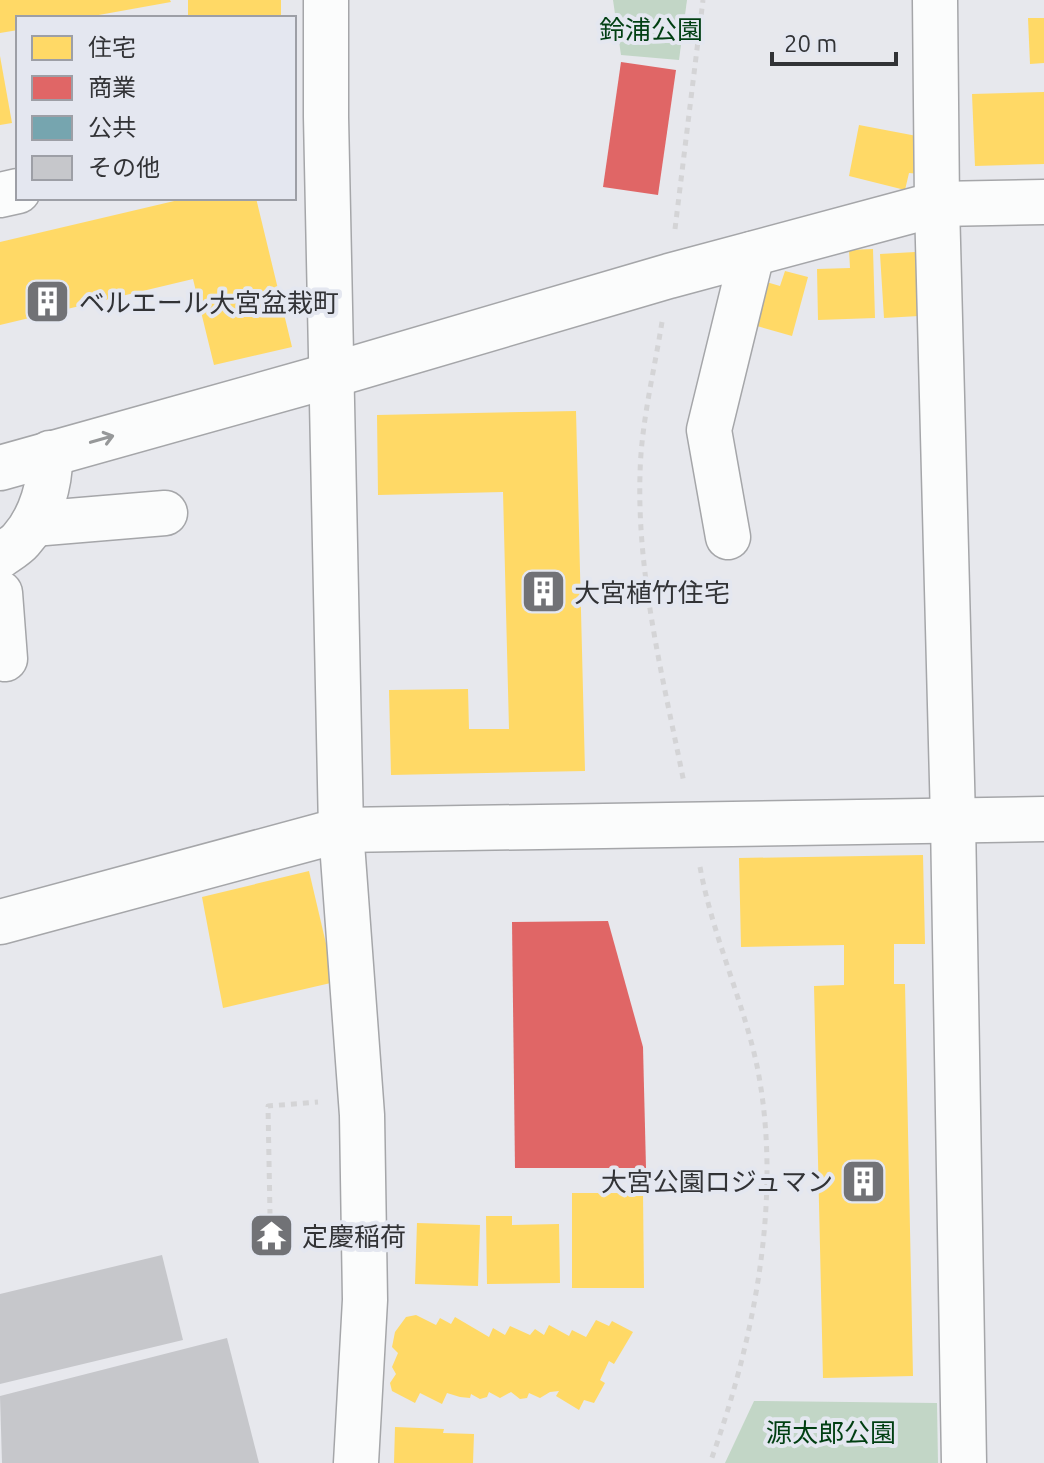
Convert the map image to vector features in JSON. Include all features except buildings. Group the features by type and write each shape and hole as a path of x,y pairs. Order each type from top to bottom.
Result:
{"street":[{"path":"326,0 310,121 332,375 341,830 362,1130 365,1300 356,1463"},
{"path":"935,0 964,1463"},
{"path":"0,468 654,280 937,204 1044,202"},
{"path":"728,537 709,430 752,254"},
{"path":"0,556 20,541 33,524 51,475 50,453"},
{"path":"33,524 165,513"},
{"path":"0,593 5,659"},
{"path":"0,922 341,830 1044,819"}],"path":[{"path":"692,823 704,886 755,1056 765,1130 765,1203 760,1268 749,1336 733,1398 710,1463"},
{"path":"270,1215 268,1106 323,1101"}],"green space":[{"name":"鈴浦公園","path":"613,0 687,0 679,60 621,55"},
{"name":"源太郎公園","path":"754,1401 937,1403 938,1463 725,1463"}],"place":[{"name":"ベルエール大宮盆栽町","path":"48,302"},
{"name":"大宮植竹住宅","path":"543,592"},
{"name":"大宮公園ロジュマン","path":"864,1181"},
{"name":"定慶稲荷","path":"271,1236"}]}
